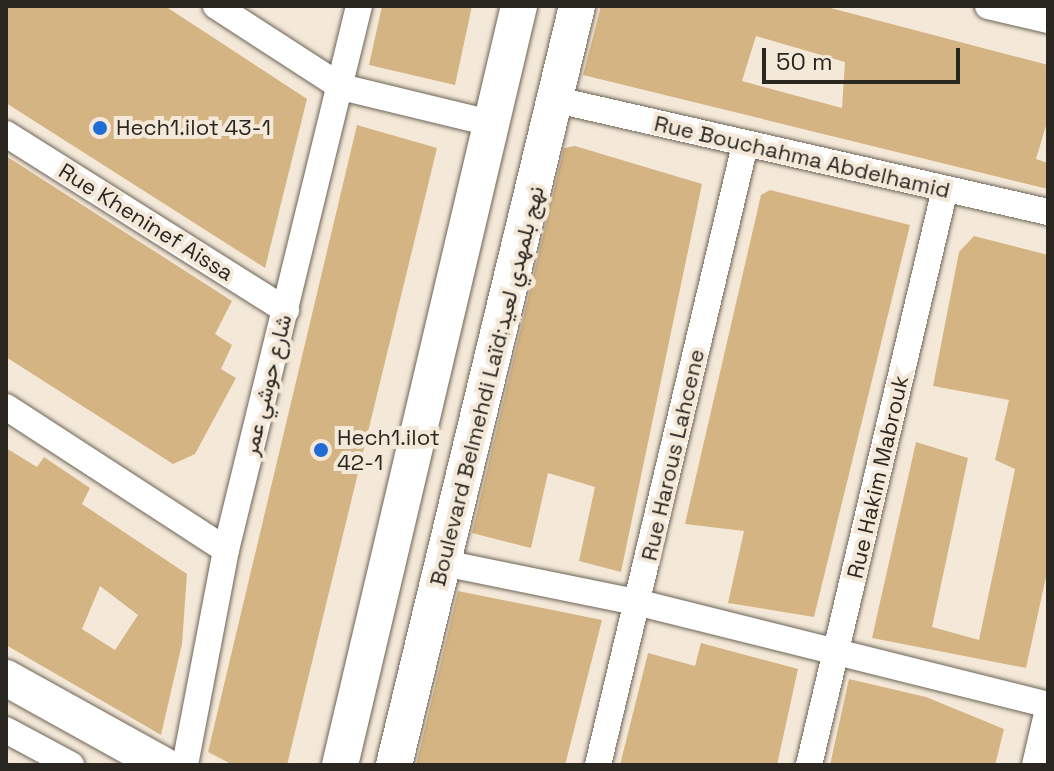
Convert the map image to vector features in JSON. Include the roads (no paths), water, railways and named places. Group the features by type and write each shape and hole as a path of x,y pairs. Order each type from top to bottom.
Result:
{"main road":[{"path":"340,765 494,124 519,6"},
{"name":"Boulevard Belmehdi Laïd;نهج بلمهدي لعيد","path":"394,765 557,100 577,6"},
{"path":"6,678 163,765"}],"street":[{"path":"216,6 341,87 494,124"},
{"name":"شارع حوشي عمر","path":"185,765 226,550 359,6"},
{"path":"988,6 1048,20"},
{"name":"Rue Bouchahma Abdelhamid","path":"557,100 1048,212"},
{"name":"Rue Kheninef Aissa","path":"6,134 286,310"},
{"name":"Rue Harous Lahcene","path":"598,765 640,603 745,145"},
{"name":"Rue Hakim Mabrouk","path":"809,765 945,189"},
{"path":"6,407 226,550"},
{"path":"444,563 640,603 1048,707 1035,765"},
{"path":"6,730 71,765"}],"place":[{"name":"Hech1.ilot 43-1","path":"100,128"},
{"name":"Hech1.ilot 42-1","path":"321,450"}]}
